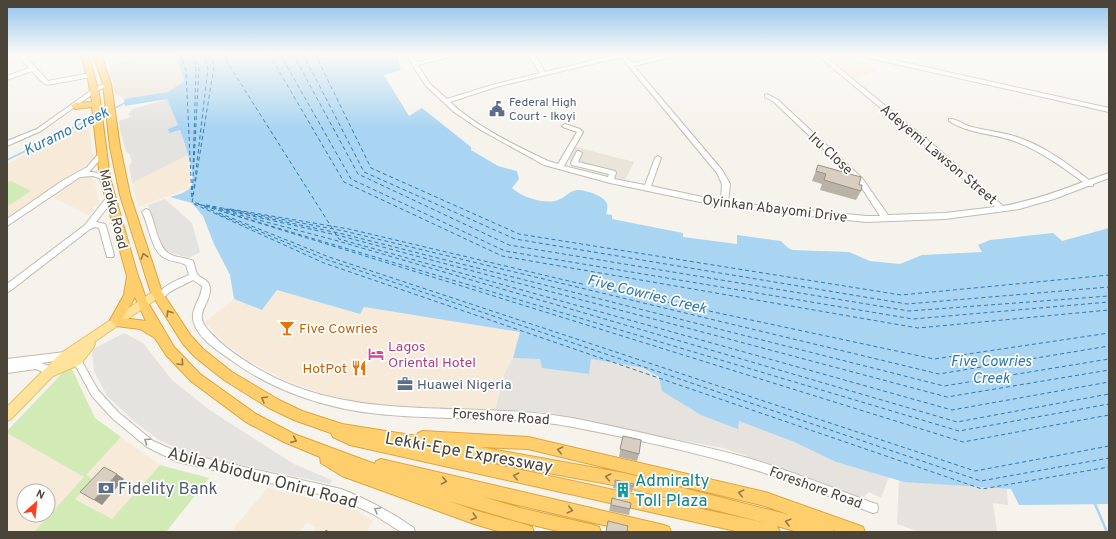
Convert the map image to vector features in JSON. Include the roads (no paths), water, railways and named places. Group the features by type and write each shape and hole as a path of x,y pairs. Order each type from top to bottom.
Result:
{"highway":[{"name":"Maroko Road","path":"92,79 97,107 105,178 131,273 144,304"},
{"name":"Maroko Road","path":"105,79 125,195 162,293"},
{"path":"75,106 86,104 97,107"},
{"path":"131,273 130,295 118,321 142,324 160,335"},
{"name":"Lekki-Epe Expressway","path":"162,293 187,340 213,365 250,390 299,416 342,430 513,458 624,480 826,532"},
{"path":"144,304 160,335 181,363 196,378 216,394 251,418 311,448 370,469 520,515 594,532"},
{"path":"299,416 350,439 773,532"},
{"path":"361,433 528,443 765,499 858,532"},
{"path":"311,448 342,470 474,517 527,532"},
{"path":"311,448 664,532"}],"main road":[{"path":"7,415 48,374 55,364 65,356 162,293"},
{"path":"48,374 65,365 77,362 81,352 118,321"}],"street":[{"path":"41,79 47,83 71,79"},
{"name":"Oyinkan Abayomi Drive","path":"424,79 428,85 468,120 505,143 534,157 560,167 610,181 724,204 818,215 886,219 945,216 1002,209 1051,197 1090,184 1109,175"},
{"path":"447,101 494,86 523,79"},
{"path":"643,79 720,172 726,184 724,204"},
{"name":"Adeyemi Lawson Street","path":"850,79 963,173 1002,209"},
{"path":"972,79 1109,110"},
{"path":"7,144 39,130 95,92 107,86"},
{"path":"7,148 39,133 95,92"},
{"name":"Iru Close","path":"766,96 776,101 860,180 886,219"},
{"path":"951,120 963,127 996,133 1027,143 1049,155 1090,184"},
{"path":"560,167 580,132 565,126"},
{"path":"579,153 574,163 613,172 610,181"},
{"path":"7,223 93,166 102,154"},
{"path":"647,188 658,158"},
{"path":"76,177 89,174 105,178"},
{"path":"7,289 87,227 110,199"},
{"name":"Foreshore Road","path":"146,212 149,216 161,251 167,256 190,263 193,276 204,282 206,291 196,317 201,328 235,358 258,373 309,395 353,406 377,410 531,416 565,421 742,461 873,508"},
{"path":"87,227 95,224 102,226 110,255"},
{"path":"162,293 193,276"},
{"path":"7,363 65,356"},
{"name":"Abila Abiodun Oniru Road","path":"77,362 95,393 115,415 150,444 178,457 341,494 372,507 410,532"},
{"path":"7,369 36,365 46,369 48,374"}],"water":[{"name":"Five Cowries Creek","path":"387,79 409,116 422,108 471,147 471,150 498,166 517,171 519,179 512,188 521,194 547,202 563,198 577,190 590,192 606,201 606,214 612,215 612,219 683,233 683,237 737,244 737,235 781,241 792,250 849,252 870,261 900,264 922,255 982,252 978,245 990,240 1053,233 1062,241 1109,228 1109,504 1019,505 1011,489 904,482 836,462 792,441 739,421 738,429 701,415 662,391 659,377 643,368 591,359 589,374 542,368 540,359 513,358 520,332 364,307 360,314 277,290 262,310 234,299 230,275 214,244 203,216 192,203 170,197 188,190 192,185 193,180 189,158 180,130 169,133 168,129 178,125 167,99 125,106 124,99 168,92 184,80"}],"waterway":[{"name":"Kuramo Creek","path":"113,109 125,103"},
{"name":"Kuramo Creek","path":"7,160 95,117"},
{"path":"1095,504 1107,532"}],"place":[{"name":"Federal High Court - Ikoyi","path":"497,109"},
{"name":"Five Cowries","path":"287,328"},
{"name":"Lagos Oriental Hotel","path":"376,354"},
{"name":"HotPot","path":"359,368"},
{"name":"Huawei Nigeria","path":"405,384"},
{"name":"Fidelity Bank","path":"106,488"},
{"name":"Admiralty Toll Plaza","path":"623,490"}]}
